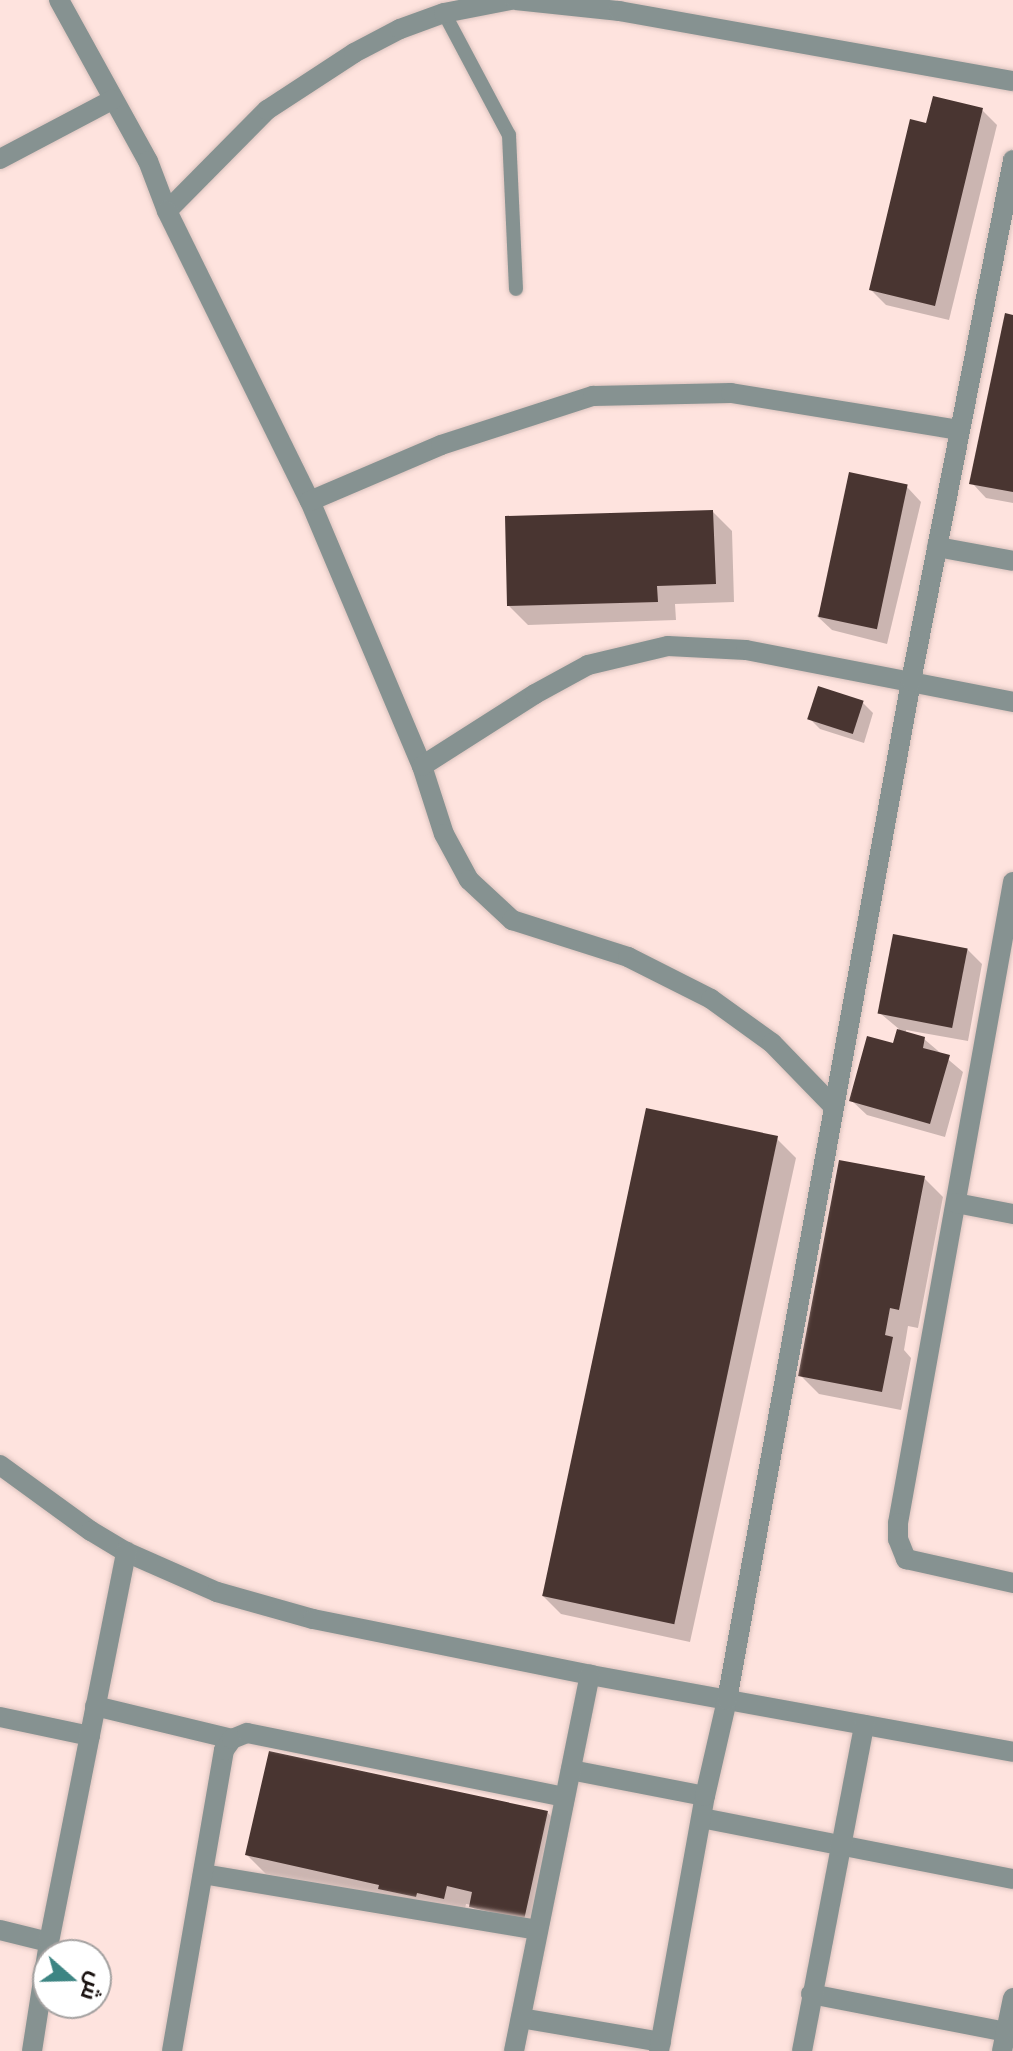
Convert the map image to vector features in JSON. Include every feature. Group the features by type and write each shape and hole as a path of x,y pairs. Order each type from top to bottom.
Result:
{"street":[{"path":"59,0 148,161 167,211 310,501 422,766 444,834 469,880 512,920 628,957 711,999 772,1043 834,1107"},
{"path":"167,211 267,110 354,53 438,7 513,0 619,11 1013,81"},
{"path":"0,159 112,100"},
{"path":"521,2018 660,2047 705,1796 727,1700 911,681 1013,160"},
{"path":"310,501 441,445 593,396 731,393 960,430"},
{"path":"937,547 1013,561"},
{"path":"422,766 535,694 588,665 668,646 746,650 1013,702"},
{"path":"1013,882 901,1499 898,1539 906,1559 1013,1583"},
{"path":"956,1203 1013,1214"},
{"path":"2,1469 126,1552 217,1592 313,1619 590,1675 1013,1752"},
{"path":"50,1939 126,1552"},
{"path":"514,2051 536,1930 590,1675"},
{"path":"95,1706 232,1739"},
{"path":"0,1717 90,1736"},
{"path":"802,2051 864,1725"},
{"path":"172,2051 224,1750 232,1739 247,1733 565,1797"},
{"path":"571,1770 705,1796"},
{"path":"702,1818 1013,1879"},
{"path":"203,1874 536,1930"},
{"path":"0,1930 37,1939"},
{"path":"811,1994 1004,2041 1013,1998"},
{"path":"32,2051 37,2019"}],"lane":[{"path":"438,7 509,135 516,289"}],"building":[{"path":"933,96 983,108 935,306 869,290 910,119 926,123"},
{"path":"1005,313 1013,315 1013,492 969,484"},
{"path":"849,472 908,484 877,629 818,617"},
{"path":"713,510 716,584 657,586 658,602 507,606 505,516"},
{"path":"818,686 864,701 853,734 807,719"},
{"path":"893,934 968,949 952,1028 878,1014"},
{"path":"897,1029 925,1037 923,1048 950,1055 930,1124 849,1101 867,1036 893,1043"},
{"path":"646,1108 778,1136 674,1624 542,1596"},
{"path":"839,1160 925,1176 899,1310 890,1308 885,1335 893,1337 882,1392 798,1376"},
{"path":"269,1751 548,1811 524,1920 469,1907 472,1892 447,1886 444,1899 417,1893 416,1897 378,1889 379,1885 245,1855"}]}
